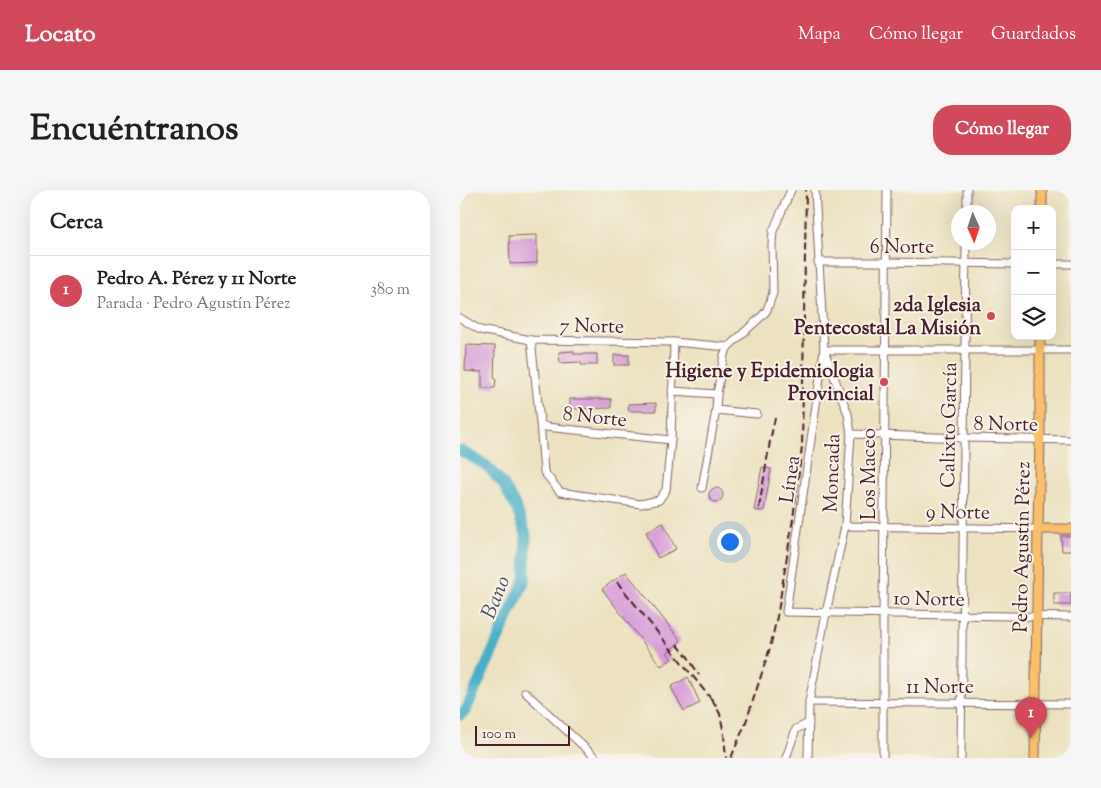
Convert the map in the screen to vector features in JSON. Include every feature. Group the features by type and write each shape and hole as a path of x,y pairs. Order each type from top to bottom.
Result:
{"main road":[{"path":"1042,190 1042,205"},
{"name":"Pedro Agustín Pérez","path":"1035,758 1040,340"},
{"name":"9 Norte","path":"1038,529 1071,529"}],"street":[{"path":"702,488 724,355 728,347 767,310 773,293 772,245 774,231 791,190"},
{"name":"Moncada","path":"808,758 809,702 845,526 851,434 848,414 824,350 818,262 816,190"},
{"name":"Los Maceo","path":"883,758 887,190"},
{"path":"967,190 967,205"},
{"name":"Calixto García","path":"962,758 966,250"},
{"name":"6 Norte","path":"818,262 1011,264"},
{"path":"1056,264 1071,264"},
{"name":"7 Norte","path":"460,318 480,330 531,340 674,342 728,347"},
{"path":"531,340 543,424 544,472 560,492 641,504 659,500 666,490 671,440 674,342"},
{"path":"824,350 1071,350"},
{"name":"Línea","path":"786,612 824,350"},
{"path":"672,391 717,394"},
{"path":"716,410 757,414"},
{"name":"8 Norte","path":"543,424 671,440"},
{"name":"8 Norte","path":"851,434 1071,440"},
{"name":"9 Norte","path":"845,526 1038,529"},
{"name":"10 Norte","path":"786,612 1071,617"},
{"path":"525,692 596,758"},
{"name":"11 Norte","path":"809,702 1071,704"},
{"path":"786,758 796,729 809,722"}],"building":[{"path":"537,235 537,263 510,264 509,236"},
{"path":"466,345 495,346 495,388 482,388 482,372 465,371"},
{"path":"574,351 574,354 597,354 597,365 581,365 581,362 560,363 559,352"},
{"path":"614,355 629,355 629,365 614,365"},
{"path":"570,399 611,399 611,408 570,409"},
{"path":"656,403 656,411 629,411 628,404"},
{"path":"762,467 771,469 764,511 754,510"},
{"path":"713,488 719,488 723,495 719,502 713,502 709,498 709,492"},
{"path":"663,523 676,549 658,558 646,532"},
{"path":"1061,536 1071,536 1071,551 1062,551"},
{"path":"626,572 681,641 667,653 672,659 661,666 602,589"},
{"path":"1054,593 1071,593 1071,605 1054,605"},
{"path":"688,677 700,703 684,711 671,687"}],"waterway":[{"name":"Bano","path":"460,450 487,466 503,484 516,507 526,534 525,580 466,710 460,715"}],"railway":[{"path":"731,758 746,722 770,648 778,612 793,519 802,447 806,190"},
{"path":"759,508 775,418"},
{"path":"617,582 716,705"},
{"path":"677,644 699,675"},
{"path":"712,699 720,714 726,758"}],"place":[{"name":"2da Iglesia Pentecostal La Misión","path":"991,316"},
{"name":"Higiene y Epidemiologia Provincial","path":"884,382"},
{"name":"Pedro A. Pérez y 11 Norte","path":"1031,738"}]}
